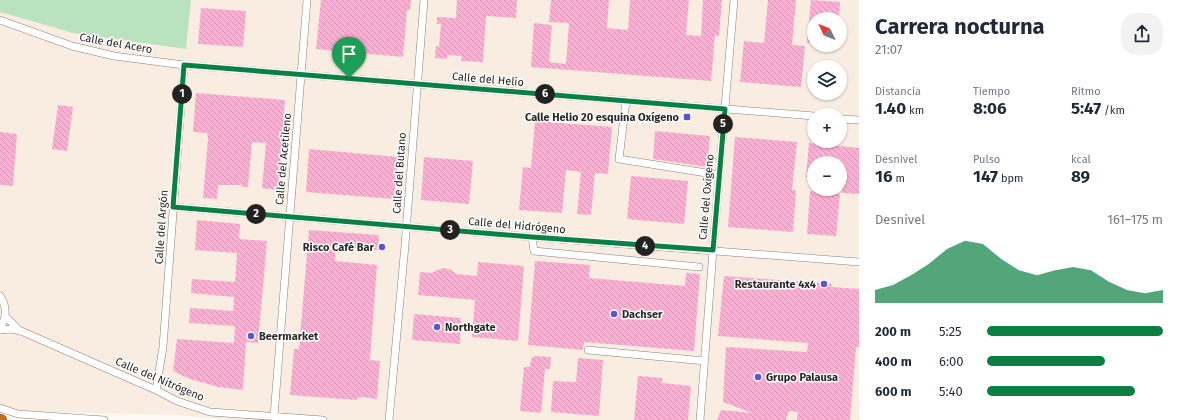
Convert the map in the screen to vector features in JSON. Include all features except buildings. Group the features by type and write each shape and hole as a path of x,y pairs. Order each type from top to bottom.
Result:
{"street":[{"name":"Calle del Acetileno","path":"274,416 307,0"},
{"name":"Calle del Butano","path":"390,420 424,0"},
{"name":"Calle del Oxígeno","path":"700,420 734,0"},
{"name":"Calle del Acero","path":"0,20 72,46 114,56 184,65"},
{"name":"Calle del Helio","path":"184,65 807,115"},
{"name":"Calle del Argón","path":"156,390 163,347 184,65"},
{"path":"626,101 619,159 719,175"},
{"path":"847,119 859,120"},
{"name":"Calle del Hidrógeno","path":"173,207 532,237 859,262"},
{"path":"532,237 534,252 699,267"},
{"path":"0,296 5,307 5,316 0,329"},
{"name":"Calle del Nitrógeno","path":"5,316 21,331"},
{"name":"Calle del Nitrógeno","path":"0,329 21,331 156,390 177,401 210,412 323,420"},
{"path":"588,350 705,361"},
{"path":"0,408 18,414 104,420"}],"shaded area":[{"path":"191,0 859,0 859,420 233,420 177,415 0,411 0,12 73,33 186,48"}],"green space":[{"path":"0,0 191,0 186,49 73,33 0,12"}],"place":[{"name":"Calle Helio 20 esquina Oxígeno","path":"687,117"},
{"name":"Risco Café Bar","path":"382,247"},
{"name":"Restaurante 4x4","path":"824,284"},
{"name":"Dachser","path":"614,314"},
{"name":"Northgate","path":"437,327"},
{"name":"Beermarket","path":"251,336"},
{"name":"Grupo Palausa","path":"758,377"}],"route":[{"path":"184,65 349,78 725,109 713,250 532,237 173,207 184,65"}]}
